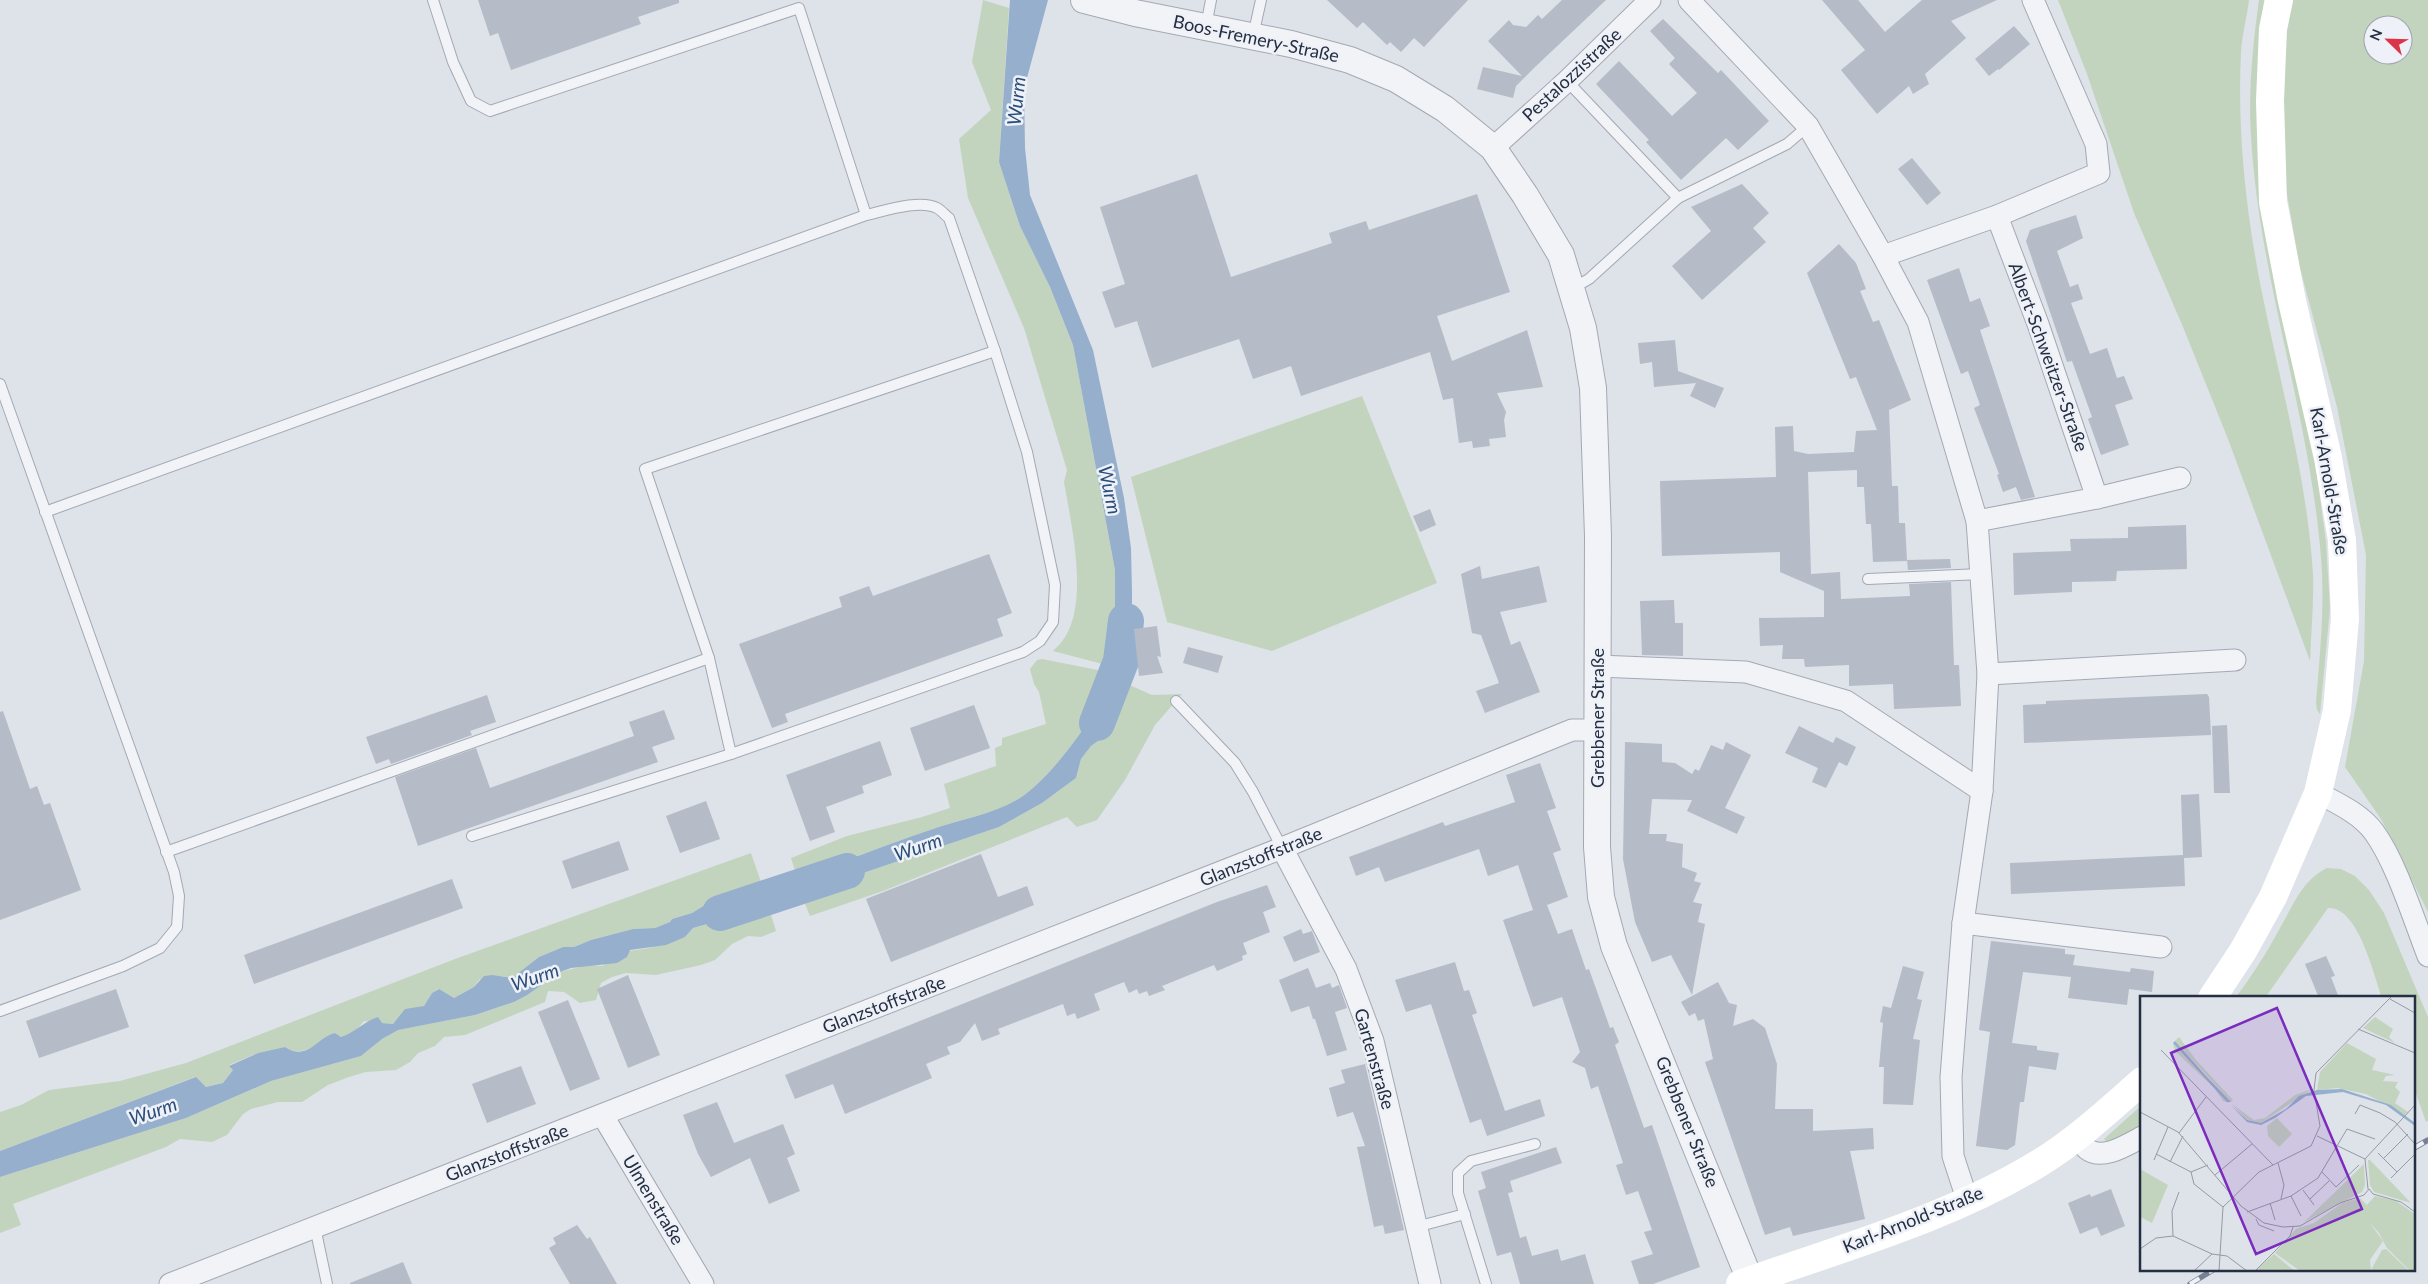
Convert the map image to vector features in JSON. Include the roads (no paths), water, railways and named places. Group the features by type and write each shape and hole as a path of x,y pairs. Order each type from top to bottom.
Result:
{"main road":[{"name":"Karl-Arnold-Straße","path":"2213,996 2243,951 2273,897 2318,793 2337,710 2345,619 2342,540 2328,458 2292,301 2273,202 2270,101 2273,29 2279,0"},
{"name":"Karl-Arnold-Straße","path":"1747,1283 1968,1202 2042,1162 2076,1137 2140,1083"}],"street":[{"name":"Boos-Fremery-Straße","path":"1084,0 1206,28 1291,44 1350,60 1396,79 1445,109 1493,148"},
{"name":"Pestalozzistraße","path":"1493,148 1568,81 1650,0"},
{"path":"1689,0 1808,126 1883,256 1918,322 1977,522 1988,674 1982,791 1963,923 1951,1077 1953,1156 1968,1202"},
{"path":"1883,256 1997,216 2099,173 2096,144 2033,0"},
{"name":"Grebbener Straße","path":"1493,148 1525,195 1561,255 1583,328 1593,388 1598,536 1597,847 1601,897 1614,946 1747,1283"},
{"name":"Albert-Schweitzer-Straße","path":"1997,216 2038,324 2097,498"},
{"path":"1977,522 2097,498 2180,478"},
{"path":"1988,674 2235,660"},
{"path":"1598,666 1746,672 1846,701 1982,791"},
{"name":"Glanzstoffstraße","path":"170,1284 603,1116 1282,848 1572,730 1597,730"},
{"path":"2318,793 2350,810 2374,832 2389,859 2428,956"},
{"name":"Gartenstraße","path":"1282,848 1346,969 1373,1041 1430,1284"},
{"path":"1963,923 2160,947"},
{"name":"Ulmenstraße","path":"603,1116 703,1284"},
{"path":"2076,1137 2088,1150 2102,1154 2125,1147 2140,1138"}],"lane":[{"path":"433,0 453,62 471,101 490,111 799,8 866,215"},
{"path":"1206,28 1211,0"},
{"path":"1252,37 1261,0"},
{"path":"1568,81 1678,198"},
{"path":"1572,288 1589,279 1678,198 1787,144 1808,126"},
{"path":"45,512 866,215 923,204 937,208 949,218 995,351 1027,452 1055,585 1053,622 1040,641 1023,652 731,754 472,836"},
{"path":"731,754 709,658 645,469 995,351"},
{"path":"0,384 180,896 177,927 160,948 123,966 0,1011"},
{"path":"1868,579 1980,574"},
{"path":"166,852 709,658"},
{"path":"1176,701 1235,763 1253,792 1282,848"},
{"path":"1486,1284 1458,1193 1458,1173 1471,1161 1535,1144"},
{"path":"1416,1227 1465,1214"},
{"path":"314,1227 327,1284"}],"water":[{"path":"1010,0 1048,0 1024,89 1025,148 1030,195 1093,350 1124,498 1131,548 1132,640 1129,676 1110,666 1115,622 1115,570 1073,345 1050,287 1020,226 999,162"},
{"path":"1108,672 1125,683 1111,720 1098,741 1091,746 1081,759 1076,778 1042,803 999,827 801,894 797,877 941,826 998,809 1030,791 1061,759 1080,734 1099,703"},
{"path":"761,882 768,905 756,906 744,920 729,926 716,923 707,924 693,928 685,937 666,945 630,950 627,957 617,963 571,968 560,972 514,1002 475,1015 398,1030 382,1039 361,1056 271,1081 186,1118 0,1177 0,1151 196,1077 206,1087 223,1083 233,1070 229,1066 258,1053 285,1047 300,1052 312,1047 329,1035 335,1033 341,1037 378,1017 382,1023 393,1024 405,1009 424,1006 432,993 439,989 454,998 474,987 484,976 493,975 512,978 539,957 563,947 574,947 591,940 633,929 655,928 670,922 672,919 692,913 710,902 724,902"}],"waterway":[{"name":"Wurm","path":"1097,723 1121,661 1126,621"},
{"name":"Wurm","path":"720,913 847,871"}],"railway":[{"path":"2416,1147 2428,1140"},
{"path":"2190,1284 2210,1272"}]}
